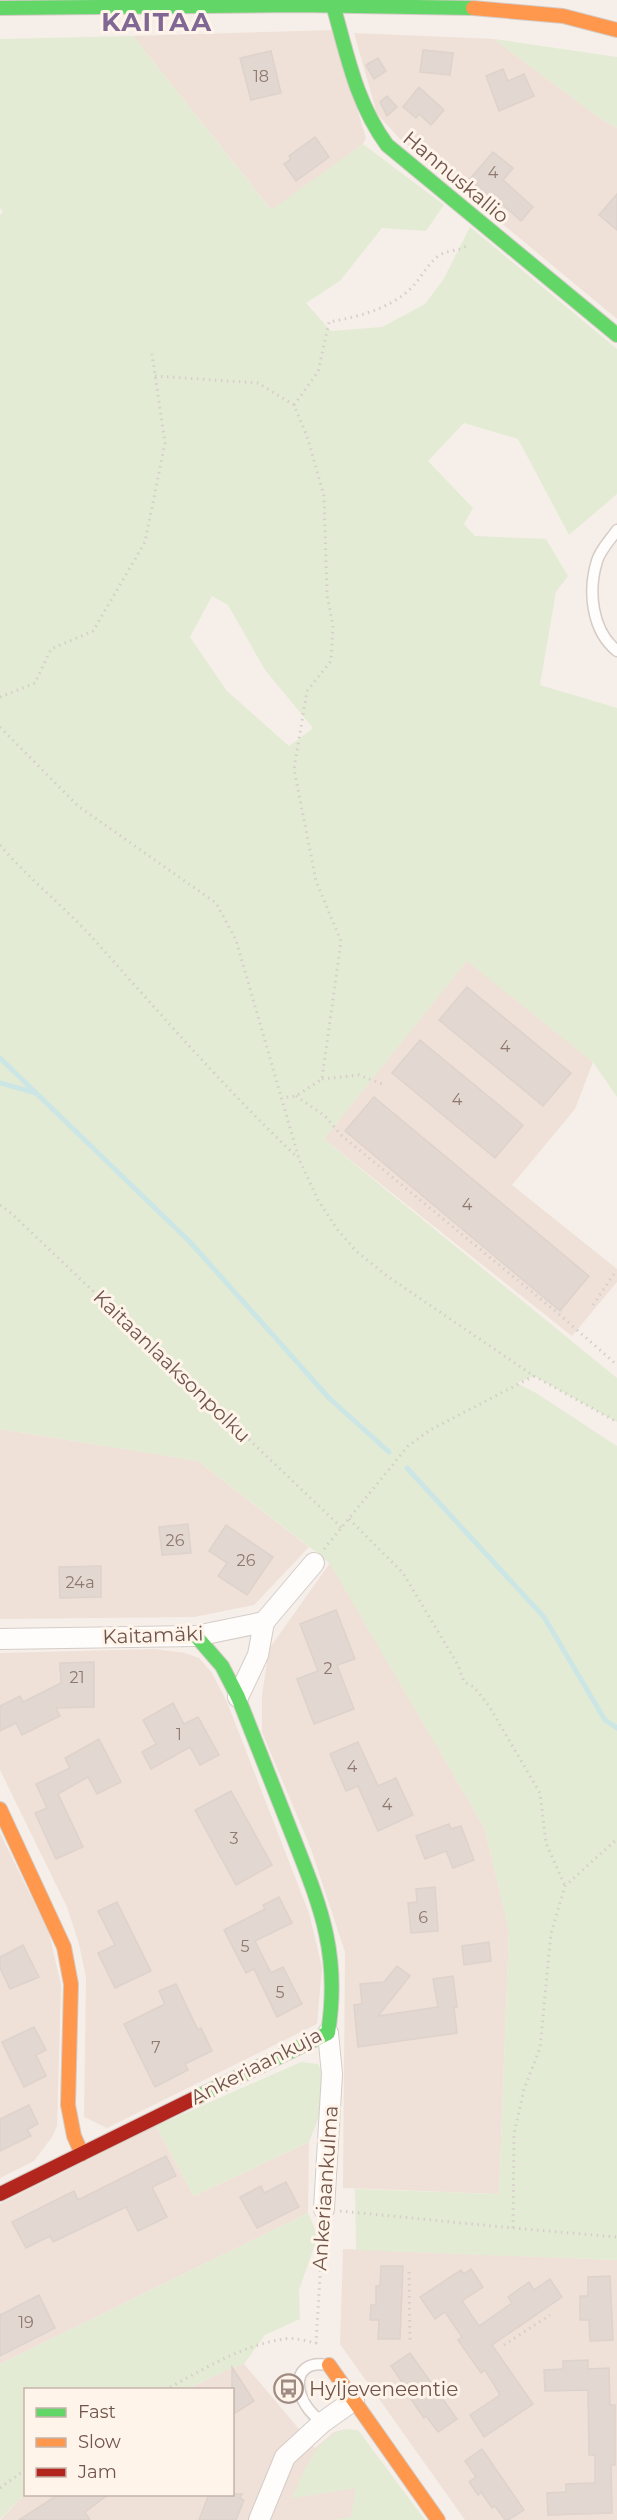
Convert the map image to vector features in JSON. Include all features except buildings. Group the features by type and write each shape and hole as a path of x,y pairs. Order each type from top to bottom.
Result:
{"street":[{"path":"0,8 248,3 480,8 553,16 617,30"},
{"name":"Hannuskallio","path":"333,5 356,89 374,130 387,145 617,335"},
{"path":"238,1697 258,1655 264,1622 314,1563"},
{"name":"Kaitamäki","path":"0,1639 196,1636 264,1622"},
{"name":"Ankeriaankuja","path":"0,2193 328,2033 333,2006 334,1966 327,1929 238,1697 222,1666 196,1636"},
{"path":"0,1809 57,1929 67,1956 71,1984 68,2105 74,2136 82,2154"},
{"name":"Ankeriaankulma","path":"324,2209 332,2074 328,2033"},
{"path":"329,2365 438,2520"},
{"path":"259,2520 285,2457 323,2422 354,2400"}],"lane":[{"path":"617,530 597,559 592,589 596,621 617,651"},
{"path":"323,2422 309,2412 301,2400 298,2385 304,2370 316,2363 329,2365"}],"path":[{"path":"294,405 318,372 329,322 385,307 409,290 440,255 463,249 487,228"},
{"path":"0,697 35,683 51,649 93,631 145,542 165,443 152,354"},
{"path":"155,376 258,383 294,405 308,439 324,496 327,595 333,625 331,661 307,691 294,769 316,881 341,941 322,1079"},
{"path":"0,727 78,806 216,903 236,940 299,1159 318,1200 356,1251 387,1276 534,1376 617,1422"},
{"path":"0,845 89,934 238,1099 299,1159"},
{"path":"282,1098 296,1096 322,1079 358,1075 382,1084"},
{"path":"296,1096 325,1116 341,1135 617,1365"},
{"name":"Kaitaanlaaksonpolku","path":"0,1205 342,1528"},
{"path":"593,1305 614,1274"},
{"path":"314,1563 408,1446 430,1430 534,1376"},
{"path":"349,1519 403,1573 458,1665 464,1682 474,1687 489,1706 540,1793 546,1843 565,1886"},
{"path":"513,2228 514,2134 524,2089 540,2048 550,1933 565,1886 617,1839"},
{"path":"324,2209 617,2237"},
{"name":"Ankeriaankulma","path":"169,2388 220,2360 261,2344 286,2338 316,2343 324,2209"},
{"path":"409,2272 410,2343"},
{"path":"504,2345 550,2315"},
{"path":"0,2488 24,2470"}],"shaded area":[{"path":"333,30 366,138 363,144 272,211 133,36"},
{"path":"354,33 494,39 601,119 617,128 617,319 400,139 377,114"},
{"path":"467,960 593,1062 575,1109 512,1185 617,1269 617,1282 572,1336 324,1139"},
{"path":"0,1429 198,1461 309,1547 254,1605 194,1617 0,1619"},
{"path":"330,1563 484,1827 509,1930 499,2194 343,2188 345,1952 311,1849 262,1732 262,1696 269,1649"},
{"path":"154,1649 185,1653 199,1658 212,1673 227,1702 309,1913 322,1967 317,2024 107,2128 84,2117 86,1977 79,1944 67,1907 0,1770 0,1653"},
{"path":"0,1833 49,1933 61,1985 57,2126 52,2137 34,2161 0,2178"},
{"path":"156,2126 194,2196 309,2142 308,2213 0,2364 0,2204"},
{"path":"343,2249 617,2260 617,2520 465,2520 340,2344"},
{"path":"244,2364 315,2448 334,2432 346,2429 425,2520 0,2520 24,2495 234,2496 234,2388 190,2388"}],"green space":[{"path":"133,36 271,210 363,144 444,205 426,231 382,228 340,281 306,303 331,331 382,327 425,304 443,280 470,227 617,349 617,494 569,535 518,439 464,423 428,461 473,508 464,524 475,536 546,539 568,576 556,592 540,685 617,708 617,1097 593,1062 467,961 324,1139 617,1378 617,1422 534,1376 517,1383 617,1446 617,2260 356,2250 355,2189 499,2194 509,1930 484,1827 330,1564 320,1555 198,1461 0,1429 0,215 3,212 0,208 0,39","holes":["212,596 228,605 265,670 313,728 289,746 227,691 190,637"]},
{"path":"494,39 617,57 617,128 601,119"},
{"path":"301,2062 318,2064 324,2083 317,2123 309,2142 194,2196 156,2126"},
{"path":"308,2213 318,2236 299,2290 300,2319 265,2335 244,2364 190,2388 24,2388 24,2495 0,2519 0,2364"},
{"path":"346,2429 358,2430 425,2520 333,2520 351,2517 356,2488 292,2498 306,2467 318,2448 335,2433"}],"waterway":[{"path":"0,1058 190,1242 329,1398 389,1452"},
{"path":"0,1083 36,1093"},
{"path":"407,1468 544,1617 605,1720 617,1728"}],"traffic: fast":[{"path":"0,8 297,5 473,8"},
{"path":"333,5 360,95 376,129 387,145 617,335"},
{"path":"196,1636 222,1666 238,1697 318,1904 325,1928 332,1977 328,2033 197,2097"}],"traffic: slow":[{"path":"473,8 563,16 617,30"},
{"path":"0,1809 64,1947 71,1984 68,2105 74,2136 82,2154"},
{"path":"329,2365 438,2520"}],"traffic: jam":[{"path":"0,2194 197,2097"}],"place":[{"name":"Hyljeveneentie","path":"288,2389"}],"district":[{"name":"KAITAA","path":"157,22"}]}
